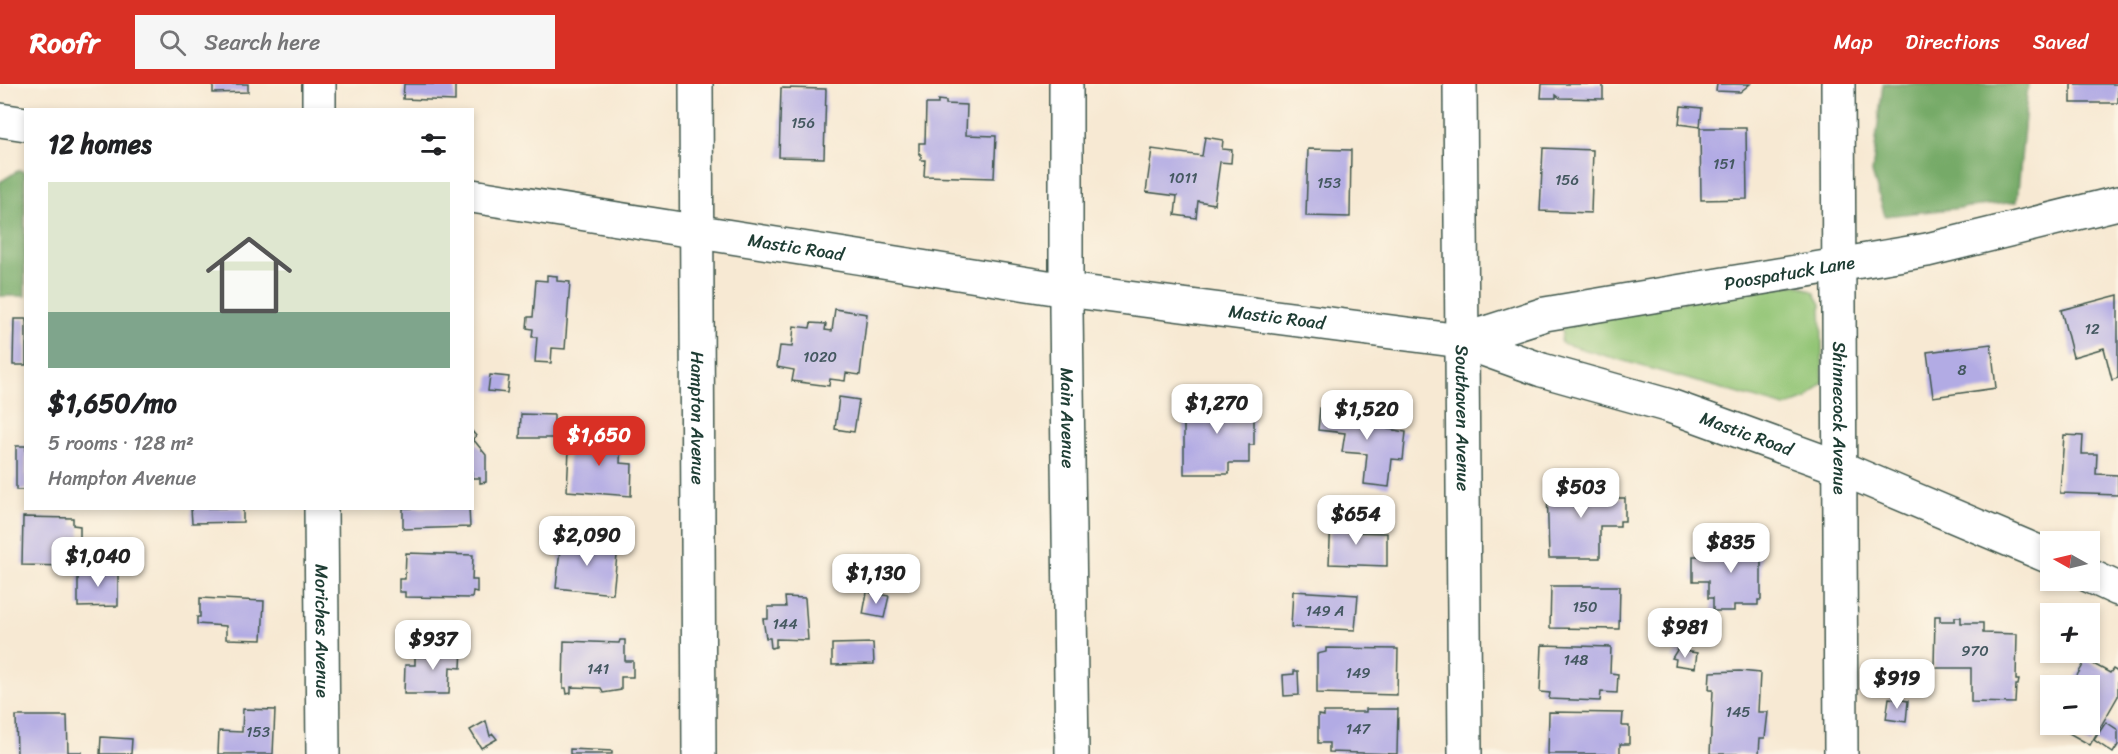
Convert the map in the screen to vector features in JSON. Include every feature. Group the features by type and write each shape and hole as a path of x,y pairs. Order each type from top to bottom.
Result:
{"street":[{"path":"319,84 319,108"},
{"name":"Hampton Avenue","path":"696,84 699,754"},
{"name":"Main Avenue","path":"1066,84 1066,290 1072,754"},
{"name":"Southaven Avenue","path":"1460,84 1465,754"},
{"name":"Shinnecock Avenue","path":"1838,84 1841,754"},
{"path":"0,120 24,124"},
{"name":"Mastic Road","path":"474,196 1066,290 1461,341 1542,370 1670,406 1838,467 2040,553"},
{"name":"Poospatuck Lane","path":"1461,341 1545,314 1927,250 2118,203"},
{"name":"Moriches Avenue","path":"321,510 323,754"},
{"path":"2100,581 2118,589"}],"green space":[{"path":"1883,84 2028,84 2017,202 1885,216 1872,173"},
{"path":"19,170 24,172 24,296 0,296 0,182"},
{"path":"1797,284 1814,292 1821,304 1823,382 1807,399 1785,407 1561,343 1563,320"}],"building":[{"path":"213,84 248,84 248,92 213,93"},
{"path":"404,84 455,84 455,101 403,99"},
{"path":"1542,84 1603,84 1603,99 1560,98 1556,95 1556,98 1541,98"},
{"path":"1717,84 1750,84 1740,92 1716,91"},
{"path":"2071,84 2118,84 2118,103 2071,103"},
{"path":"781,88 826,89 824,158 779,157"},
{"path":"938,100 946,101 946,104 967,105 966,135 996,136 994,178 924,176 925,160 921,160 919,143 925,143 926,104 938,104"},
{"path":"1681,106 1702,108 1700,127 1679,124"},
{"path":"1700,128 1746,128 1747,199 1701,200"},
{"path":"1205,137 1223,140 1222,149 1232,150 1231,163 1220,162 1214,204 1198,201 1196,218 1175,215 1177,196 1146,192 1152,149 1202,156"},
{"path":"1543,148 1593,150 1591,213 1540,211"},
{"path":"1308,149 1351,150 1350,217 1306,216"},
{"path":"547,275 557,276 557,281 570,282 565,349 552,348 551,363 535,362 537,337 532,337 533,329 527,328 528,317 533,317 536,280 547,281"},
{"path":"2118,295 2118,378 2112,380 2104,348 2073,357 2061,310"},
{"path":"835,309 867,314 860,375 846,373 845,381 830,379 829,386 792,381 794,370 777,367 780,346 792,347 794,326 810,328 811,323 826,324 825,330 832,331"},
{"path":"14,319 24,319 24,365 13,365"},
{"path":"1991,344 1996,388 1933,397 1927,352"},
{"path":"490,375 509,377 507,393 488,391"},
{"path":"839,397 859,400 854,432 835,429"},
{"path":"1184,400 1254,400 1254,445 1249,445 1249,463 1229,463 1229,474 1184,474"},
{"path":"1320,408 1389,416 1388,429 1406,432 1403,460 1392,459 1389,487 1364,484 1367,454 1342,452 1345,433 1318,430"},
{"path":"521,414 554,415 554,438 520,438"},
{"path":"584,432 590,432 590,435 621,436 620,463 632,464 631,496 567,491 569,450 579,451 580,436 584,436"},
{"path":"2064,435 2083,436 2082,454 2097,454 2096,474 2118,475 2118,495 2060,493"},
{"path":"474,440 486,455 486,482 480,483 480,478 474,478"},
{"path":"16,446 24,446 24,490 16,490"},
{"path":"1604,485 1604,490 1617,490 1617,498 1625,498 1625,521 1620,521 1620,526 1600,526 1600,558 1549,558 1547,486"},
{"path":"191,510 243,510 243,522 192,523"},
{"path":"403,510 469,510 470,527 403,529"},
{"path":"23,517 73,518 73,525 80,526 80,539 70,539 69,566 22,565"},
{"path":"1331,519 1348,520 1348,532 1387,533 1387,566 1329,564"},
{"path":"1738,536 1749,536 1749,544 1754,544 1754,549 1761,549 1761,600 1758,600 1758,605 1734,605 1734,611 1713,611 1713,598 1708,598 1708,581 1693,581 1693,556 1699,556 1699,552 1712,552 1712,545 1717,545 1717,543 1738,543"},
{"path":"561,540 618,546 613,594 556,588"},
{"path":"406,553 473,555 472,580 477,580 477,592 473,591 472,598 405,597 405,592 399,592 399,579 405,579"},
{"path":"78,569 118,569 118,606 78,607"},
{"path":"1551,586 1620,586 1619,629 1550,628"},
{"path":"1293,591 1358,595 1355,630 1291,627"},
{"path":"867,592 889,596 884,618 863,614"},
{"path":"785,597 805,598 808,640 776,639 776,647 771,648 770,638 766,638 763,619 768,619 768,607 786,607"},
{"path":"200,598 264,601 262,640 226,639 226,626 197,624 197,617 200,617"},
{"path":"1935,616 1940,616 1940,621 1955,621 1955,617 1961,617 1961,623 1983,623 1983,633 2017,634 2016,680 2019,680 2016,685 2015,703 1971,702 1971,668 1934,668"},
{"path":"620,640 625,640 625,661 633,661 633,677 621,677 621,690 603,693 601,688 571,687 571,693 567,694 566,688 563,688 564,641 619,643"},
{"path":"873,643 874,664 832,665 832,644"},
{"path":"432,645 462,646 461,668 450,667 449,694 404,694 405,665 415,665 415,657 432,657"},
{"path":"1542,645 1611,647 1610,673 1618,674 1617,693 1601,692 1600,701 1549,699 1550,693 1540,692"},
{"path":"1326,648 1398,649 1397,695 1317,693 1317,654 1326,652"},
{"path":"1677,650 1697,653 1695,668 1675,665 1676,659 1672,658"},
{"path":"2084,663 2092,663 2110,673 2113,669 2118,672 2118,696 2100,728 2100,675 2077,675"},
{"path":"1294,671 1298,671 1299,695 1284,696 1283,675 1294,674"},
{"path":"1710,672 1760,673 1758,712 1768,712 1765,738 1760,738 1759,754 1710,754 1713,690 1709,690"},
{"path":"1889,698 1908,701 1906,722 1886,719"},
{"path":"243,709 275,710 273,754 218,754 219,731 242,732"},
{"path":"1366,709 1398,709 1397,754 1329,752 1329,743 1318,743 1318,715 1324,716 1324,712 1366,712"},
{"path":"1549,712 1623,713 1622,726 1629,726 1629,744 1620,744 1620,754 1548,754"},
{"path":"16,716 67,716 68,752 81,752 81,754 17,754"},
{"path":"486,721 490,736 493,734 497,739 481,748 470,730"},
{"path":"2106,722 2118,730 2118,745 2113,753 2094,740 2100,735"},
{"path":"2072,735 2096,735 2090,745"},
{"path":"101,737 132,739 131,754 100,754"},
{"path":"570,749 612,751 612,754 570,754"}]}
